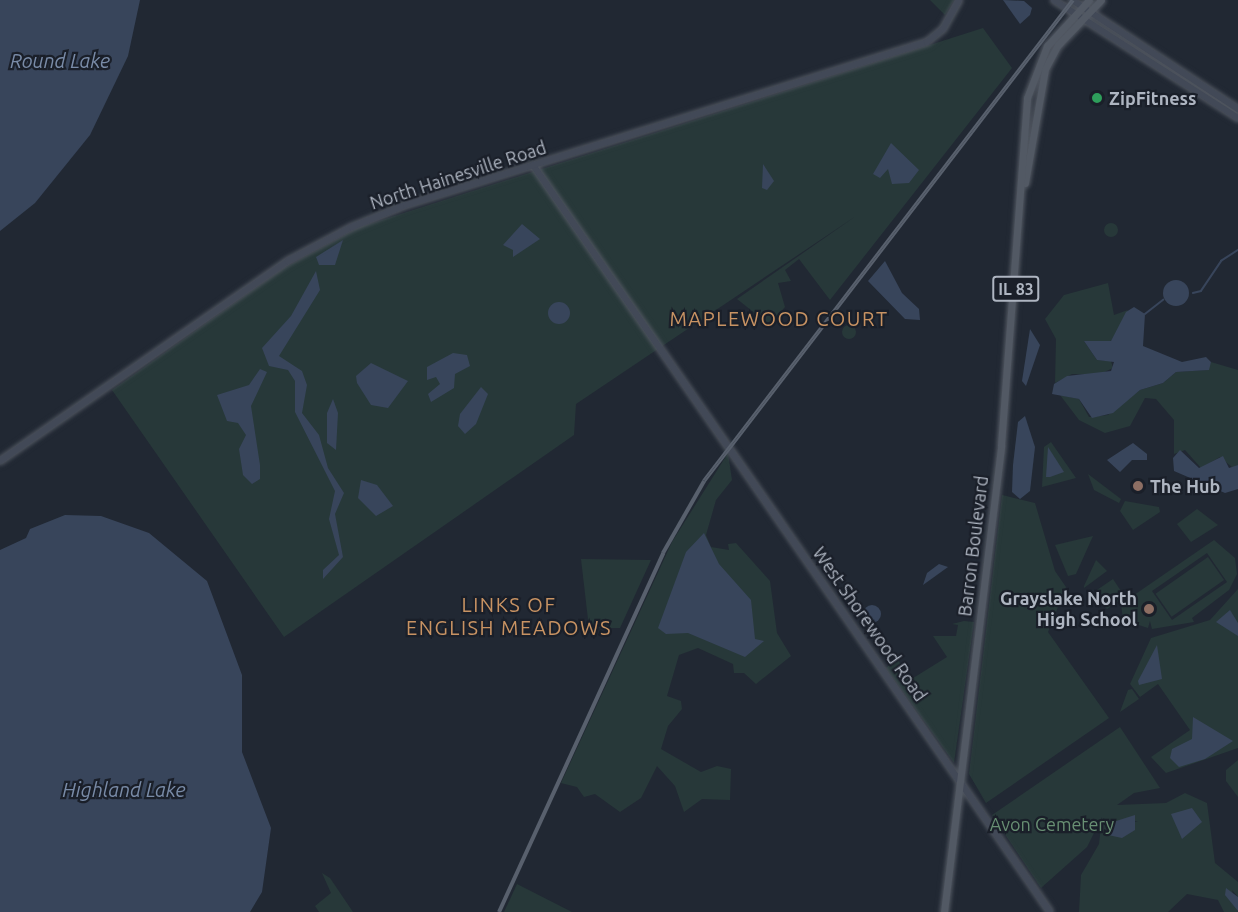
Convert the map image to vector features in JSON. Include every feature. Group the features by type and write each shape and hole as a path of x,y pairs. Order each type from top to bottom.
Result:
{"main road":[{"name":"North Hainesville Road","path":"0,461 317,244 406,205 927,42 943,29 959,0"},
{"path":"1054,0 1238,118"},
{"path":"1072,0 1238,109"},
{"name":"Barron Boulevard","path":"944,912 1001,445 1025,183 1031,80 1047,46 1074,13 1089,0"},
{"name":"Barron Boulevard","path":"1025,183 1039,83 1058,45 1101,0"},
{"name":"West Shorewood Road","path":"533,165 1050,912"}],"green space":[{"path":"930,0 954,0 945,15"},
{"path":"983,28 1012,68 830,300 799,259 785,270 791,281 778,283 785,307 774,319 767,323 737,299 856,216 576,404 574,435 284,637 112,390 284,268 360,227"},
{"path":"1108,223 1114,223 1118,230 1114,237 1108,237 1104,233 1104,227"},
{"path":"1108,283 1114,315 1128,310 1115,339 1103,344 1084,341 1097,360 1111,361 1113,368 1098,375 1072,374 1055,383 1056,339 1045,319 1064,295"},
{"path":"849,325 854,327 856,332 854,337 849,339 844,337 842,332 844,327"},
{"path":"1211,362 1238,370 1238,465 1233,468 1220,457 1201,468 1185,450 1174,454 1174,420 1156,399 1145,398 1130,426 1105,433 1079,420 1060,395 1079,399 1089,417 1108,415 1140,390 1163,383 1176,372 1207,370"},
{"path":"1051,442 1076,478 1042,487 1044,447"},
{"path":"728,453 732,480 716,500 706,535 711,547 729,550 728,544 736,543 770,581 777,633 791,656 756,684 744,673 734,673 733,664 698,648 679,655 667,696 681,701 682,709 668,726 661,749 701,772 717,766 731,769 730,800 702,799 684,812 675,786 657,766 641,798 620,812 595,794 584,797 577,787 561,783 672,542"},
{"path":"1088,474 1121,499 1119,503 1094,490"},
{"path":"1002,495 1035,503 1055,571 1066,587 1048,632 1109,718 986,803 969,774"},
{"path":"1125,501 1159,507 1160,512 1133,530 1120,511"},
{"path":"1197,509 1218,525 1191,542 1177,524"},
{"path":"1093,536 1076,574 1068,576 1055,545"},
{"path":"1214,540 1235,558 1237,574 1229,590 1192,618 1194,622 1152,629 1150,621 1148,628 1123,620 1121,604","holes":["1207,553 1227,582 1172,620 1152,591"]},
{"path":"1208,557 1224,580 1172,617 1156,594"},
{"path":"581,559 651,560 620,628 589,628"},
{"path":"1096,560 1107,571 1084,588 1084,586"},
{"path":"1113,579 1125,597 1107,609 1091,594"},
{"path":"1238,589 1238,748 1166,773 1151,757 1190,730 1158,684 1140,697 1130,684 1151,638 1210,620"},
{"path":"964,621 974,622 954,763 886,668 897,658 910,680 947,657 933,636 956,636 958,625 952,624"},
{"path":"1132,689 1139,699 1120,712 1128,690"},
{"name":"Avon Cemetery","path":"1120,727 1160,788 1134,793 1117,805 1166,803 1185,793 1207,803 1215,863 1238,882 1238,897 1232,890 1238,912 1224,912 1218,900 1187,894 1168,912 1079,912 1081,875 1099,844 1102,817 1087,847 1041,888 992,815","holes":["1138,821 1108,835 1113,822"]},
{"path":"1238,760 1238,797 1226,781 1226,770"},
{"path":"322,873 330,878 353,912 319,912 315,906 331,893"},
{"path":"517,884 572,912 504,912"}],"water":[{"name":"Round Lake","path":"0,0 140,0 128,56 90,135 35,203 0,231"},
{"path":"1003,0 1024,1 1032,8 1030,15 1020,24"},
{"path":"891,143 919,170 909,183 892,184 888,169 880,178 873,174"},
{"path":"763,164 774,181 767,190 762,188"},
{"path":"522,224 540,239 513,257 513,250 503,245"},
{"path":"343,240 335,265 319,265 316,257"},
{"path":"885,261 902,293 919,309 920,320 905,319 868,281"},
{"path":"316,271 320,290 279,356 302,371 307,385 302,413 319,435 328,468 344,493 335,514 343,557 323,579 323,570 339,555 329,519 335,491 295,412 295,381 288,370 269,366 262,348 291,316"},
{"path":"1176,280 1185,284 1189,293 1185,302 1176,306 1167,302 1163,293 1167,284"},
{"path":"559,302 567,305 570,313 567,321 559,324 551,321 548,313 551,305"},
{"path":"1134,307 1145,314 1143,346 1182,362 1206,357 1211,362 1209,370 1176,372 1163,383 1140,390 1113,413 1092,418 1079,399 1052,394 1054,384 1067,376 1111,371 1114,362 1097,360 1084,341 1111,341 1126,312"},
{"path":"1030,329 1040,345 1026,386 1022,381"},
{"path":"453,353 467,355 470,366 455,374 454,388 431,402 428,394 440,384 436,377 427,380 427,367"},
{"path":"371,363 408,381 388,408 371,405 357,383 356,376"},
{"path":"260,369 267,372 251,406 260,479 252,484 243,475 239,449 246,435 238,423 227,421 217,395 249,385"},
{"path":"481,387 488,394 476,424 465,434 458,426 460,414"},
{"path":"333,399 338,413 336,450 327,443 327,413"},
{"path":"1025,416 1035,447 1030,491 1020,499 1012,492 1013,465 1018,422"},
{"path":"1133,443 1147,454 1147,460 1132,460 1120,472 1107,460"},
{"path":"1048,447 1064,472 1046,477"},
{"path":"1180,450 1199,468 1223,456 1229,468 1238,465 1238,489 1225,493 1174,471 1173,458"},
{"path":"361,480 377,485 393,506 376,516 358,498"},
{"name":"Highland Lake","path":"65,515 101,516 149,533 207,581 242,675 242,752 271,828 262,892 250,912 0,912 0,550 26,538 30,529"},
{"path":"704,533 719,564 751,600 755,639 764,641 745,657 688,633 666,634 658,628 686,552"},
{"path":"939,564 948,567 923,585 927,573"},
{"path":"868,605 876,605 881,610 879,621 868,623 863,618 863,610"},
{"path":"1230,610 1238,623 1238,636 1216,622"},
{"path":"1157,645 1162,679 1139,685 1138,681"},
{"path":"1193,717 1233,741 1205,759 1179,767 1170,758 1172,749 1192,739"},
{"path":"1192,808 1202,822 1182,839 1171,814"},
{"path":"1135,815 1135,830 1122,838 1108,835 1113,822"},
{"path":"1226,888 1238,897 1238,911 1225,895"}],"waterway":[{"path":"1193,293 1201,291 1221,261 1238,250"},
{"path":"1145,314 1163,300"}],"railway":[{"path":"499,912 663,553 704,481 1073,0"}],"place":[{"name":"ZipFitness","path":"1097,98"},
{"name":"The Hub","path":"1138,486"},
{"name":"Grayslake North High School","path":"1149,609"}],"district":[{"name":"MAPLEWOOD COURT","path":"779,318"},
{"name":"LINKS OF ENGLISH MEADOWS","path":"509,616"}]}
